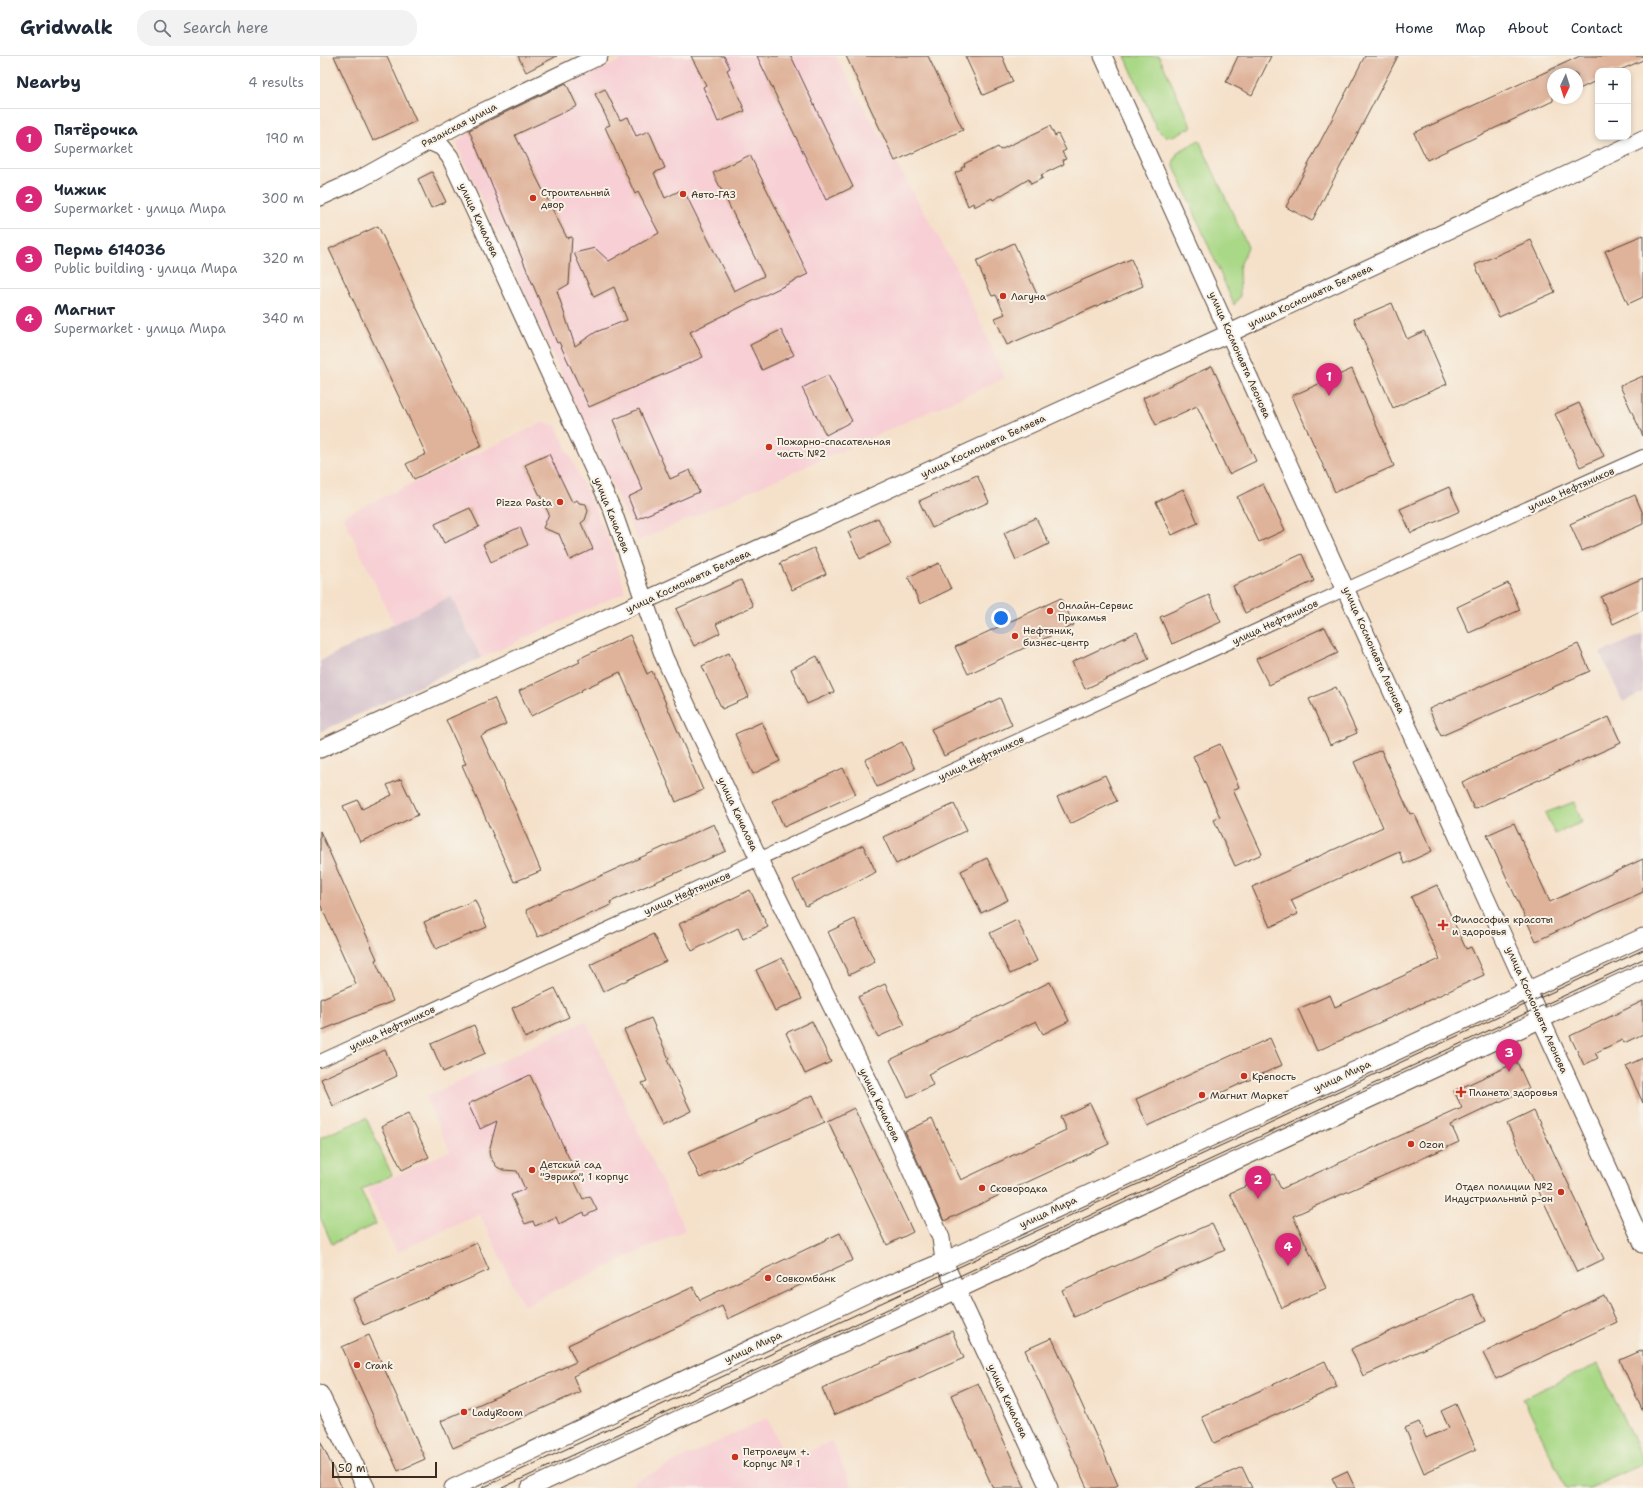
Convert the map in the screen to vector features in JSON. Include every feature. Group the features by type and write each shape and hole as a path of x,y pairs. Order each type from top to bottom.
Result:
{"main road":[{"name":"Рязанская улица","path":"320,197 429,141 472,117 599,56"},
{"name":"улица Космонавта Леонова","path":"1103,56 1643,1244"},
{"name":"улица Космонавта Беляева","path":"320,749 1230,333 1643,139"},
{"name":"улица Качалова","path":"429,141 442,148 450,157 612,509 664,657 760,860 892,1128 941,1238 944,1261 1049,1488"},
{"name":"улица Мира","path":"453,1488 873,1291 944,1261 1643,937"},
{"path":"530,1488 1643,972"},
{"path":"320,1394 366,1488"}],"street":[{"name":"улица Нефтяников","path":"320,1061 1346,590 1643,456"}],"shaded area":[{"path":"630,56 835,56 955,266 1005,378 638,541 456,143 468,132"},
{"path":"544,422 556,426 610,542 625,592 481,658 451,596 394,624 343,516"},
{"path":"451,596 481,658 320,732 320,661"},
{"path":"1643,634 1643,692 1623,702 1600,653"},
{"name":"Детский сад \"Эврика\", 1 корпус","path":"586,1021 685,1230 523,1306 480,1214 397,1252 367,1189 450,1151 425,1097"},
{"name":"Петролеум +. Корпус № 1","path":"767,1418 788,1462 831,1441 853,1488 637,1488 634,1482"}],"green space":[{"path":"1125,56 1159,56 1192,127 1173,136 1164,136 1157,129"},
{"path":"1199,140 1248,247 1239,268 1240,296 1234,305 1173,163 1178,152"},
{"path":"1574,802 1582,822 1555,834 1545,813"},
{"path":"366,1118 392,1175 361,1190 376,1224 332,1244 320,1217 320,1138"},
{"path":"1598,1364 1643,1461 1643,1464 1590,1488 1566,1488 1523,1398"}],"building":[{"path":"334,56 387,56 416,121 373,141"},
{"path":"518,56 557,56 526,72"},
{"path":"691,56 724,56 730,68 727,70 745,111 718,122 703,87 706,85"},
{"path":"757,56 791,56 853,187 826,200"},
{"path":"846,56 928,56 963,130 895,161"},
{"path":"965,56 1002,56 1013,82 983,95"},
{"path":"1238,56 1271,56 1252,95 1226,82"},
{"path":"1365,56 1398,56 1312,221 1286,207"},
{"path":"1580,56 1643,56 1643,60 1625,68 1595,68 1595,81 1583,87 1583,68 1554,68"},
{"path":"1547,71 1547,104 1427,160 1414,133"},
{"path":"566,83 577,106 515,135 567,238 572,237 569,284 557,291 575,346 596,332 627,320 614,287 594,297 574,253 595,248 609,261 659,233 638,192 635,194 605,127 610,125 595,94 605,89 620,120 628,117 636,136 649,131 665,168 654,173 665,198 683,189 734,291 764,276 713,173 750,155 808,274 690,332 703,357 589,407 559,342 557,343 469,130"},
{"path":"1050,126 1055,136 1058,134 1066,150 1062,152 1066,159 1063,160 1064,164 1041,175 1043,178 1031,184 1029,179 993,200 992,198 974,207 973,203 968,206 955,173 962,170 961,168 965,166 964,164 998,147 1000,150"},
{"path":"432,172 446,202 431,208 418,179"},
{"path":"378,226 482,446 414,479 406,464 426,454 329,249"},
{"path":"1643,235 1643,297 1628,304 1605,251"},
{"path":"1531,240 1555,292 1499,317 1475,265"},
{"path":"1014,243 1039,299 1131,259 1143,286 1007,345 995,318 1005,314 996,295 992,296 976,261"},
{"path":"1392,303 1407,339 1424,331 1447,384 1393,408 1354,319"},
{"path":"781,330 794,355 762,370 750,345"},
{"path":"1212,366 1256,461 1229,474 1197,406 1156,425 1143,398"},
{"path":"1352,369 1394,466 1335,492 1292,396"},
{"path":"828,375 852,421 826,435 802,388"},
{"path":"1643,376 1643,436 1620,386"},
{"path":"1579,403 1604,456 1580,467 1555,414"},
{"path":"639,409 670,479 690,470 699,492 637,519 628,497 643,490 613,420"},
{"path":"549,454 572,502 577,500 579,503 586,504 588,511 585,520 581,523 593,549 570,560 559,534 543,528 549,514 525,465"},
{"path":"977,475 989,502 932,528 919,501"},
{"path":"1263,484 1285,530 1259,542 1237,497"},
{"path":"1449,487 1460,511 1411,533 1400,509"},
{"path":"1183,489 1198,523 1172,535 1156,502"},
{"path":"1635,495 1643,514 1643,524 1582,551 1570,524"},
{"path":"470,508 479,527 444,543 435,524"},
{"path":"878,518 891,544 860,559 848,532"},
{"path":"1036,518 1049,544 1016,560 1004,533"},
{"path":"520,527 528,545 491,562 483,544"},
{"path":"814,548 826,574 792,590 780,563"},
{"path":"1302,554 1314,581 1245,613 1233,586"},
{"path":"939,563 951,589 920,604 908,577"},
{"path":"1643,578 1643,610 1613,624 1601,597"},
{"path":"741,580 753,606 716,624 720,633 694,646 676,609"},
{"path":"1508,583 1520,610 1469,633 1457,607"},
{"path":"1209,595 1221,622 1172,644 1160,617"},
{"name":"Нефтяник, бизнес-центр","path":"1061,598 1074,625 968,674 955,647"},
{"path":"1325,627 1338,653 1269,685 1256,659"},
{"path":"1137,632 1149,659 1085,689 1072,662"},
{"path":"630,635 647,674 652,671 703,790 676,802 620,672 531,716 519,691 580,662 578,659"},
{"path":"1578,644 1590,671 1441,736 1429,709"},
{"path":"729,653 749,697 722,709 702,666"},
{"path":"817,656 834,692 807,704 791,669"},
{"path":"1336,687 1357,733 1330,745 1309,699"},
{"path":"494,698 506,724 481,736 516,811 541,871 514,882 462,765 466,764 446,720"},
{"path":"1000,698 1012,725 944,756 931,729"},
{"path":"1609,717 1621,743 1474,809 1462,782"},
{"path":"762,722 780,761 753,774 735,734"},
{"path":"902,742 915,769 877,787 865,760"},
{"path":"1220,744 1239,787 1233,790 1262,854 1235,866 1214,820 1220,817 1193,756"},
{"path":"1381,750 1410,814 1414,813 1432,851 1404,864 1399,851 1291,900 1298,914 1270,927 1252,887 1383,827 1354,762"},
{"path":"843,768 856,794 784,827 772,801"},
{"path":"1105,775 1117,801 1070,824 1057,797"},
{"path":"401,779 418,815 360,842 343,806 358,800 362,809 392,795 387,785"},
{"path":"954,804 967,830 896,864 883,837"},
{"path":"1514,823 1550,902 1643,859 1643,892 1536,941 1487,835"},
{"path":"714,824 726,851 610,902 611,905 538,937 526,910"},
{"path":"320,831 377,959 375,960 393,1001 320,1031 320,999 356,984 320,904"},
{"path":"863,845 876,872 806,906 793,880"},
{"path":"987,858 1008,900 981,913 961,871"},
{"path":"1437,885 1466,949 1471,947 1484,975 1317,1051 1298,1009 1330,995 1335,1007 1440,959 1411,897"},
{"path":"750,890 768,927 743,939 738,928 692,951 679,924"},
{"path":"475,900 487,927 436,949 424,922"},
{"path":"855,919 875,962 849,975 828,932"},
{"path":"1017,920 1037,961 1010,974 990,933"},
{"path":"653,934 666,961 603,992 590,965"},
{"path":"782,958 802,999 775,1011 756,970"},
{"path":"1050,982 1069,1021 1043,1034 1036,1021 928,1074 933,1085 908,1097 890,1060"},
{"path":"885,984 905,1025 878,1037 858,997"},
{"path":"555,988 569,1017 525,1038 512,1008"},
{"path":"1643,1001 1643,1034 1624,1043 1622,1040 1595,1053 1598,1058 1584,1065 1570,1036"},
{"path":"651,1018 669,1059 667,1060 691,1111 662,1125 642,1083 647,1081 624,1030"},
{"path":"812,1021 831,1062 805,1074 786,1033"},
{"path":"474,1025 486,1053 443,1072 431,1044"},
{"path":"1270,1038 1282,1065 1148,1126 1136,1099"},
{"path":"385,1050 397,1076 333,1106 321,1079"},
{"path":"1643,1058 1643,1103 1626,1066"},
{"path":"1517,1062 1529,1088 1451,1125 1459,1142 1293,1216 1326,1288 1282,1308 1230,1193 1274,1174 1281,1189 1462,1108 1454,1091"},
{"path":"530,1075 575,1171 571,1174 583,1199 590,1196 597,1210 585,1216 584,1212 559,1224 556,1217 535,1226 533,1221 525,1224 511,1195 525,1189 517,1171 503,1170 497,1167 490,1157 489,1151 497,1121 480,1129 468,1104"},
{"path":"813,1095 825,1122 700,1178 688,1152"},
{"path":"1090,1103 1109,1144 944,1221 905,1132 932,1119 961,1180 1066,1130 1060,1117"},
{"path":"854,1108 913,1232 887,1245 828,1121"},
{"path":"1534,1111 1604,1259 1577,1272 1507,1124"},
{"path":"408,1114 429,1157 402,1170 381,1127"},
{"path":"1212,1223 1225,1250 1074,1317 1062,1290"},
{"path":"840,1233 853,1260 728,1319 722,1306 573,1376 580,1392 453,1448 441,1421 576,1362 568,1345 693,1287 700,1300"},
{"path":"477,1243 489,1270 364,1325 352,1299"},
{"path":"1473,1294 1486,1321 1363,1376 1351,1349"},
{"path":"1604,1295 1617,1322 1496,1379 1483,1353"},
{"path":"952,1331 964,1358 834,1415 822,1388"},
{"path":"369,1335 425,1459 398,1471 342,1347"},
{"path":"1052,1338 1118,1485 1112,1488 1087,1488 1025,1350"},
{"path":"1643,1350 1643,1412 1620,1360"},
{"path":"1325,1361 1337,1387 1214,1443 1202,1417"},
{"path":"978,1383 1025,1488 993,1488 951,1395"},
{"path":"1456,1404 1476,1449 1424,1473 1405,1428 1419,1422 1426,1438 1449,1428 1441,1411"},
{"path":"320,1440 342,1488 320,1488"},
{"path":"1242,1467 1252,1488 1195,1488"},
{"path":"1347,1471 1355,1488 1337,1488 1332,1478"}],"tram line":[{"path":"482,1488 1643,950"},
{"path":"502,1488 1643,959"}],"place":[{"name":"Авто-ГАЗ","path":"683,194"},
{"name":"Строительный двор","path":"533,198"},
{"name":"Лагуна","path":"1003,296"},
{"name":"Пятёрочка","path":"1329,396"},
{"name":"Пожарно-спасательная часть №2","path":"769,447"},
{"name":"Pizza Pasta","path":"560,502"},
{"name":"Онлайн-Сервис Прикамья","path":"1050,611"},
{"name":"Нефтяник, бизнес-центр","path":"1015,636"},
{"name":"Философия красоты и здоровья","path":"1443,925"},
{"name":"Пермь 614036","path":"1509,1072"},
{"name":"Крепость","path":"1244,1076"},
{"name":"Планета здоровья","path":"1461,1092"},
{"name":"Магнит Маркет","path":"1202,1095"},
{"name":"Ozon","path":"1411,1144"},
{"name":"Детский сад \"Эврика\", 1 корпус","path":"532,1170"},
{"name":"Сковородка","path":"982,1188"},
{"name":"Отдел полиции №2 Индустриальный р-он","path":"1561,1192"},
{"name":"Чижик","path":"1258,1199"},
{"name":"Магнит","path":"1288,1266"},
{"name":"Совкомбанк","path":"768,1278"},
{"name":"Crank","path":"357,1365"},
{"name":"LadyRoom","path":"464,1412"},
{"name":"Петролеум +. Корпус № 1","path":"735,1457"}]}
